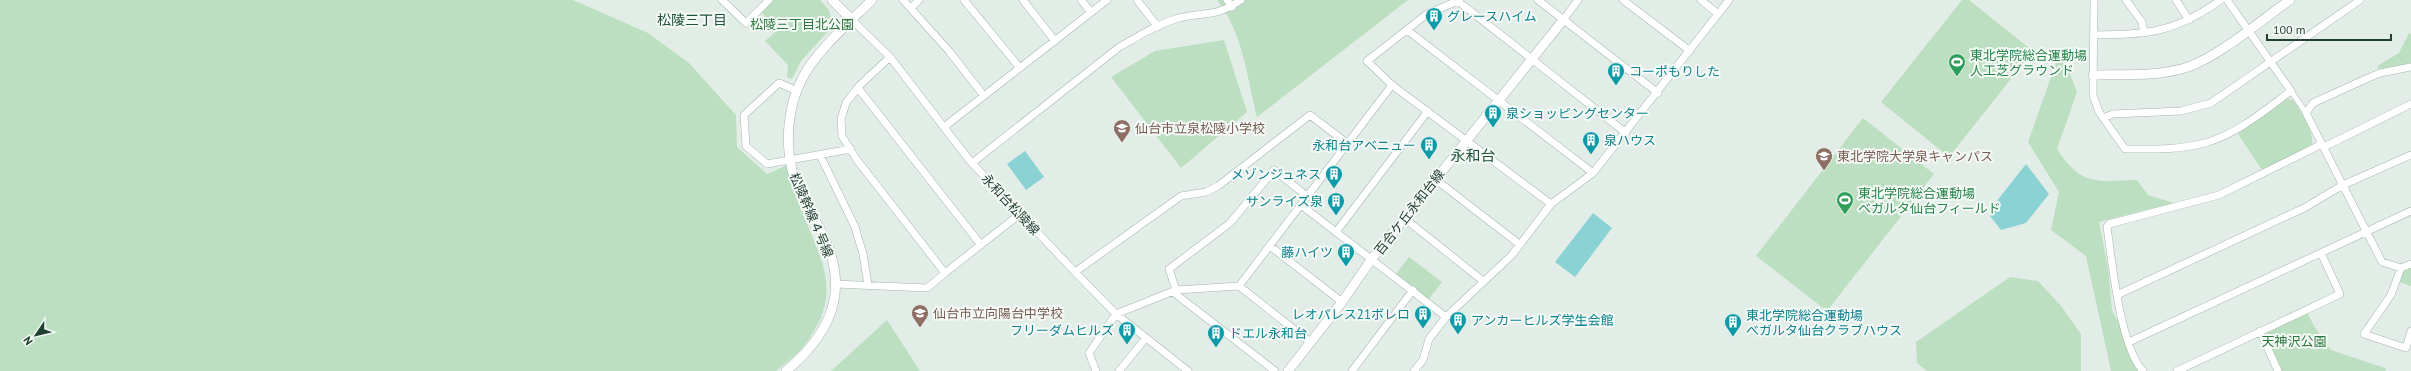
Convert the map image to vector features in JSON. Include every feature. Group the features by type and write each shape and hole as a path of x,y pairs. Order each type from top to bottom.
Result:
{"street":[{"path":"722,0 746,23 769,0"},
{"path":"832,0 852,20"},
{"name":"松陵幹線４号線","path":"786,371 810,350 824,332 834,305 835,284 830,253 792,171 788,136 791,112 802,78 825,48 872,0"},
{"path":"903,0 949,51 984,96"},
{"path":"911,8 920,0"},
{"path":"964,0 1020,68"},
{"path":"1023,0 1055,41"},
{"path":"1081,0 1091,12"},
{"path":"944,127 1107,0"},
{"path":"1137,0 1158,27"},
{"path":"1227,0 1232,7"},
{"path":"972,163 1118,48 1179,18 1221,12 1232,7 1241,0"},
{"path":"1538,0 1658,92"},
{"name":"百合ケ丘永和台線","path":"1288,371 1342,302 1371,260 1578,0"},
{"path":"1623,0 1690,51"},
{"path":"1701,0 1718,14"},
{"path":"1414,371 1423,360 1429,339 1446,316 1512,255 1551,204 1593,173 1730,0"},
{"path":"2094,0 2093,95 2103,118 2125,149 2183,147 2208,142 2233,132 2291,91"},
{"path":"2126,0 2142,22 2144,33"},
{"path":"2176,0 2189,20"},
{"path":"2094,35 2144,33 2166,30 2189,20 2221,0"},
{"path":"2227,0 2306,113 2382,262 2401,268 2411,264"},
{"path":"2093,75 2160,72 2187,67 2209,57 2290,0"},
{"path":"2103,118 2113,114 2181,111 2202,106 2217,99 2360,0"},
{"path":"1551,204 1392,85 1367,61 1427,14 1460,1 1626,133"},
{"name":"永和台松陵線","path":"852,20 890,58 972,163 1075,272 1116,314 1146,338 1178,368 1188,371"},
{"path":"1407,30 1593,173"},
{"path":"890,58 858,88 846,103 841,119 842,136 945,273"},
{"path":"2306,113 2313,103 2368,78 2380,73 2411,67"},
{"path":"798,92 779,83 744,115 746,146 767,164 851,149"},
{"path":"1239,286 1392,85"},
{"path":"858,88 981,245"},
{"path":"2143,371 2129,342 2117,295 2107,227 2108,224 2219,195 2411,104"},
{"path":"1336,232 1428,111"},
{"path":"1075,272 1181,196 1206,192 1218,186 1310,115 1348,144"},
{"path":"820,155 855,227 863,254 868,285"},
{"path":"2117,295 2304,208 2343,186 2411,155"},
{"path":"1274,371 1175,291 1169,269 1230,223 1274,170 1308,197"},
{"path":"1435,179 1519,244"},
{"path":"1301,205 1446,316"},
{"path":"2129,342 2365,231 2411,211"},
{"path":"835,284 927,288 1020,214"},
{"path":"1404,218 1483,281"},
{"path":"1270,246 1342,302"},
{"path":"2177,371 2340,294 2321,253"},
{"path":"2401,268 2391,295 2364,334 2406,348 2411,331"},
{"path":"1096,371 1089,353 1116,314 1175,291 1239,286 1310,342"},
{"path":"1352,371 1413,290"},
{"path":"2260,332 2278,371"},
{"path":"1119,371 1146,338"}],"green space":[{"path":"0,0 573,0 648,33 689,63 736,115 737,147 767,174 787,165 797,198 822,262 826,278 826,294 823,311 816,328 803,347 776,371 0,371"},
{"name":"松陵三丁目北公園","path":"769,0 820,0 828,9 834,25 801,61 792,79 787,77 788,65 765,41 778,30 759,10"},
{"path":"1217,0 1227,0 1231,6 1239,0 1408,0 1257,117 1247,71 1233,26"},
{"name":"東北学院総合運動場 人工芝グラウンド","path":"1962,0 1969,0 2033,51 1949,157 1881,102"},
{"path":"2409,33 2411,34 2411,63 2380,71 2377,66 2399,53"},
{"path":"1224,40 1247,112 1181,168 1111,77 1155,51"},
{"path":"2057,60 2066,64 2077,92 2057,149 2066,161 2082,176 2100,181 2137,180 2148,195 2174,203 2099,222 2108,268 2112,310 2143,371 2111,371 2086,256 2051,230 2059,192 2028,142"},
{"path":"2287,99 2293,100 2303,115 2311,134 2312,145 2262,170 2238,134"},
{"name":"東北学院総合運動場 ベガルタ仙台フィールド","path":"1863,118 1934,174 1827,311 1756,256"},
{"path":"1409,257 1442,282 1429,299 1396,274"},
{"path":"2411,264 2411,286 2397,281 2401,268"},
{"path":"2010,277 2038,281 2061,306 2081,334 2081,371 1927,371 1917,363 1916,342"},
{"name":"天神沢公園","path":"2306,310 2314,326 2331,350 2385,368 2386,371 2278,371 2260,331"},
{"path":"887,320 920,371 831,371"}],"water":[{"path":"1025,151 1044,177 1026,190 1007,164"},
{"path":"2026,164 2049,194 2026,223 2001,230 1990,216 1996,202"},
{"path":"1593,213 1612,228 1575,277 1555,262"}],"place":[{"name":"グレースハイム","path":"1434,31"},
{"name":"東北学院総合運動場 人工芝グラウンド","path":"1957,77"},
{"name":"コーポもりした","path":"1616,86"},
{"name":"泉ショッピングセンター","path":"1493,128"},
{"name":"仙台市立泉松陵小学校","path":"1122,143"},
{"name":"泉ハウス","path":"1591,155"},
{"name":"永和台アベニュー","path":"1429,160"},
{"name":"東北学院大学泉キャンパス","path":"1824,171"},
{"name":"メゾンジュネス","path":"1334,189"},
{"name":"東北学院総合運動場 ベガルタ仙台フィールド","path":"1845,215"},
{"name":"サンライズ泉","path":"1336,216"},
{"name":"藤ハイツ","path":"1346,267"},
{"name":"仙台市立向陽台中学校","path":"920,328"},
{"name":"レオパレス21ボレロ","path":"1423,329"},
{"name":"アンカーヒルズ学生会館","path":"1458,335"},
{"name":"東北学院総合運動場 べガルタ仙台クラブハウス","path":"1733,337"},
{"name":"フリーダムヒルズ","path":"1127,345"},
{"name":"ドエル永和台","path":"1216,348"}],"district":[{"name":"松陵三丁目","path":"692,20"},
{"name":"永和台","path":"1473,156"}]}
